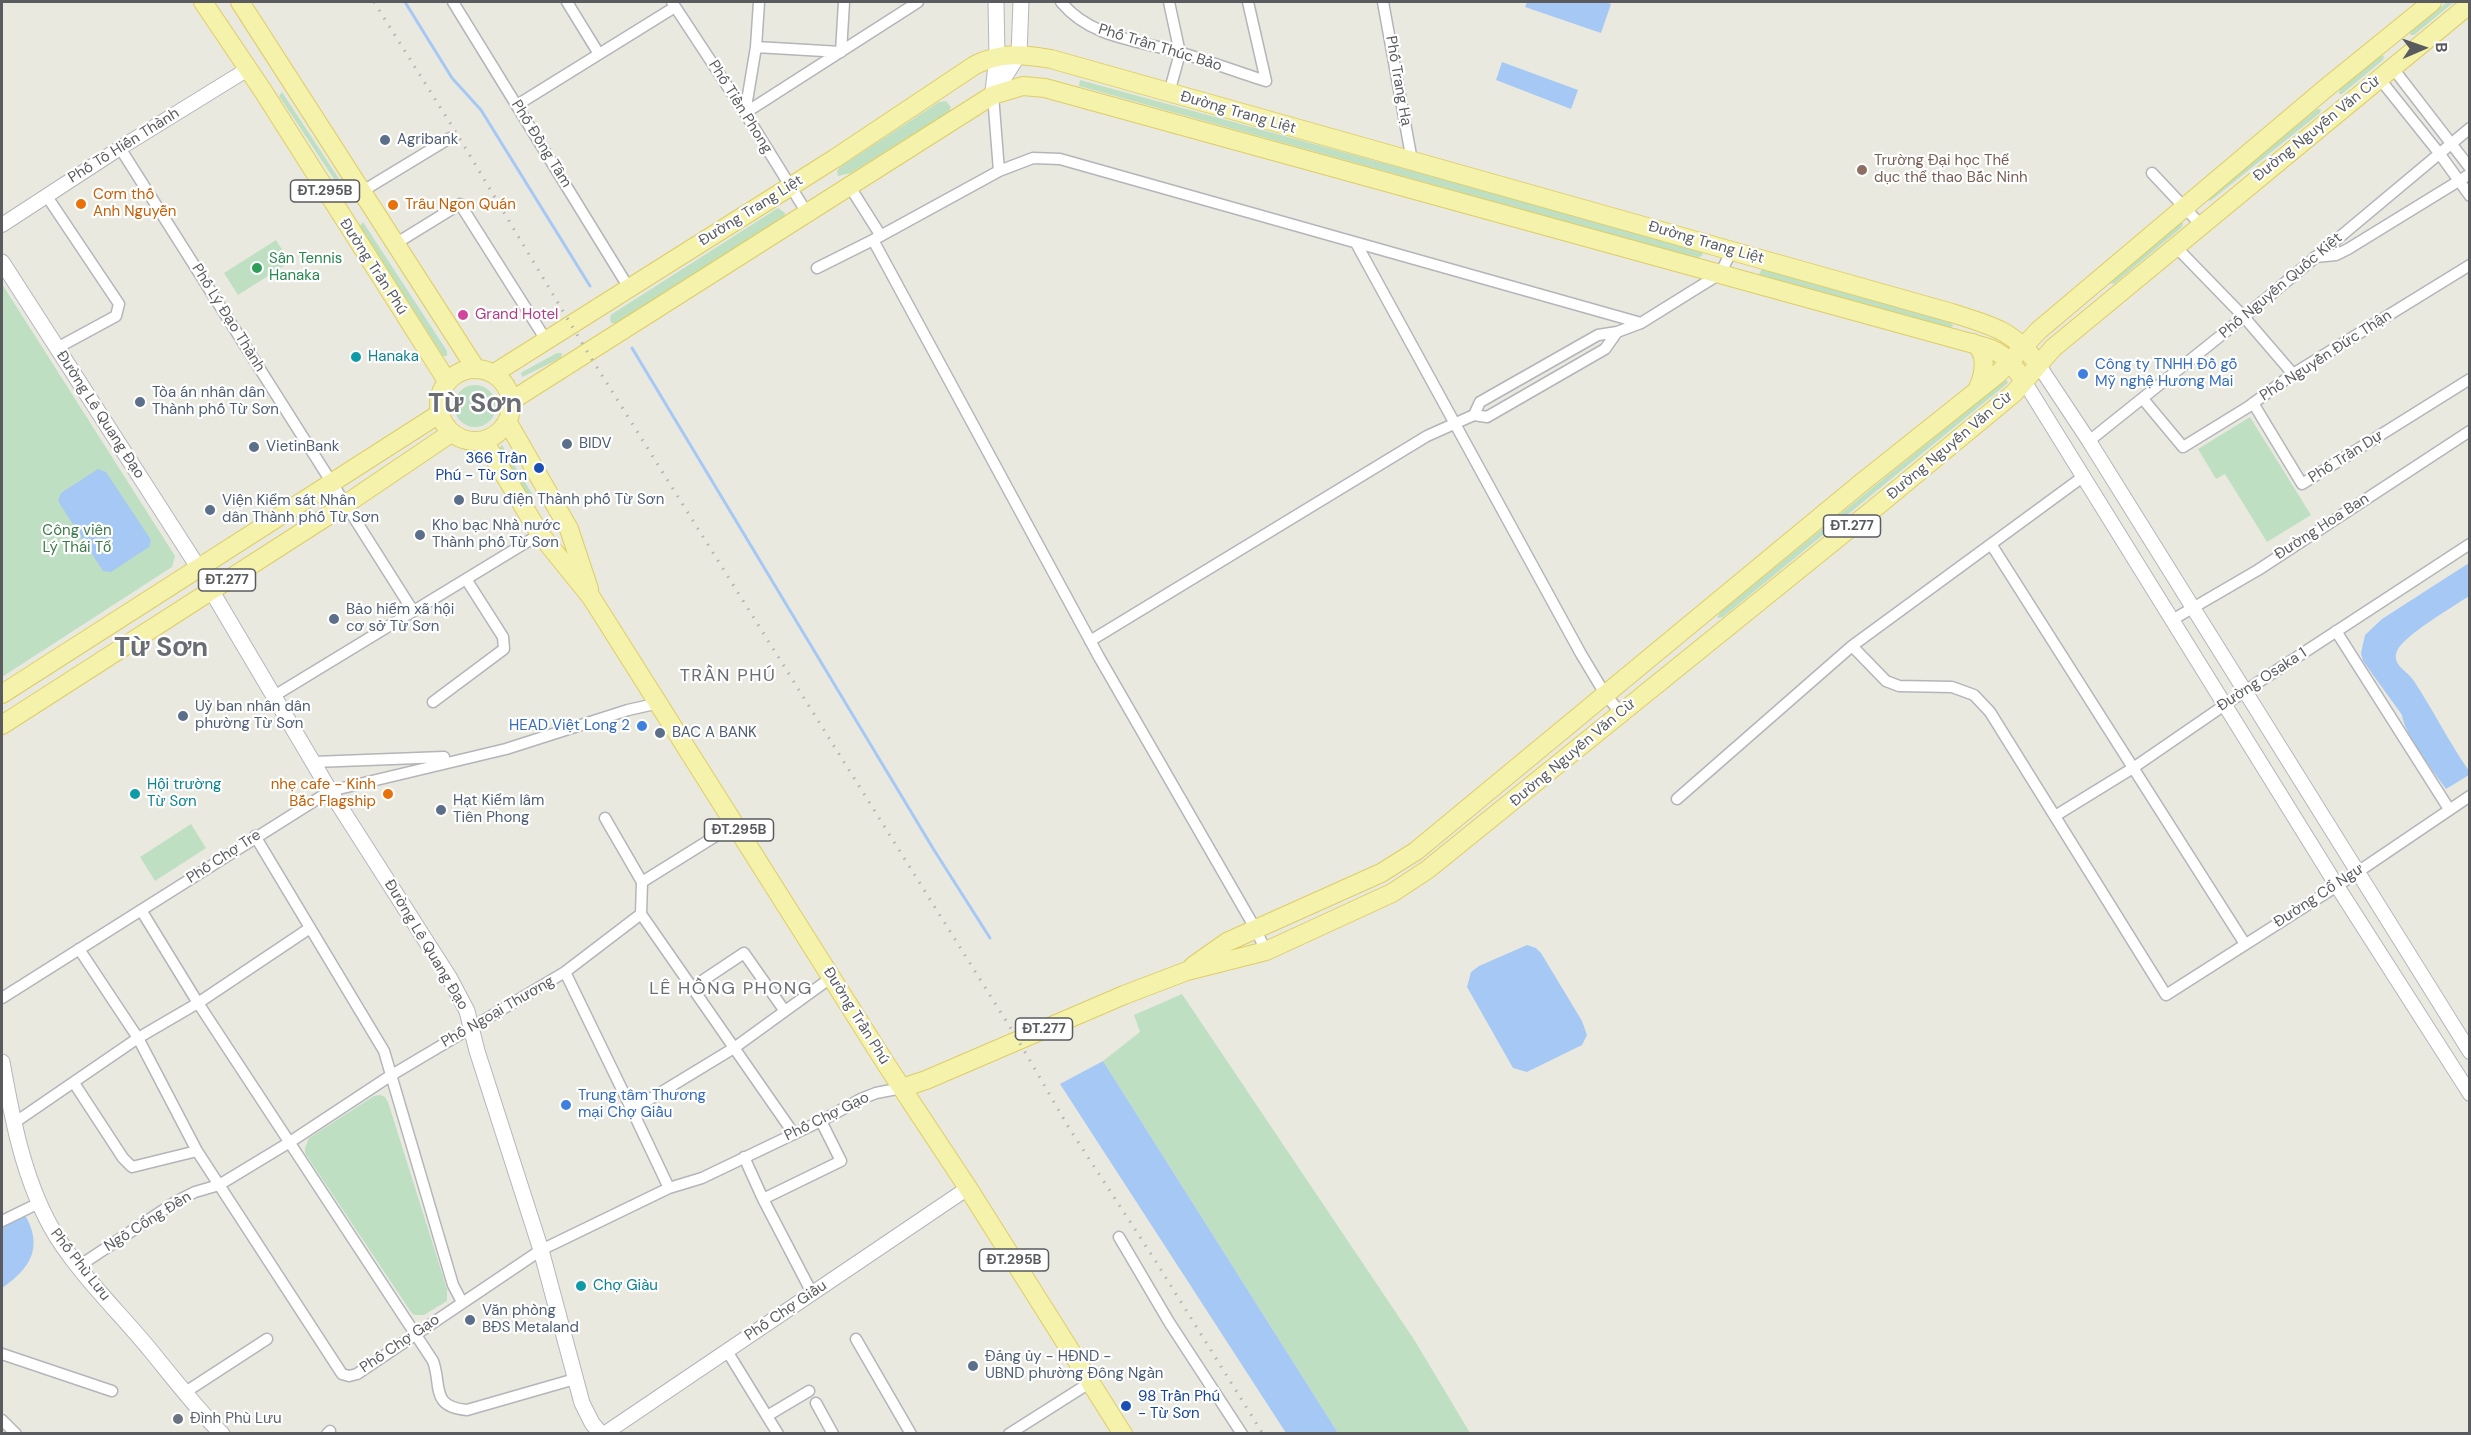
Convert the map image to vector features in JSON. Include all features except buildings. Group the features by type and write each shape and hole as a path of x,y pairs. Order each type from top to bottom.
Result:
{"main road":[{"name":"Đường Trần Phú","path":"202,2 248,69 340,217 447,381"},
{"name":"Đường Trần Phú","path":"240,2 395,244 485,371"},
{"path":"993,95 997,56 996,2"},
{"path":"993,95 1019,54 1021,2"},
{"name":"Đường Nguyễn Văn Cừ","path":"1187,971 1227,942 1381,873 1408,857 2011,362 2038,330 2432,2"},
{"name":"Đường Nguyễn Văn Cừ","path":"902,1088 936,1076 1124,995 1187,971 1234,961 1266,951 1392,893 1427,870 1479,831 1620,712 1881,503 2014,393 2053,348 2200,224 2469,4"},
{"path":"2390,36 2392,68"},
{"path":"248,69 273,53"},
{"name":"Đường Trang Liệt","path":"485,371 546,340 975,65 997,56 1019,54 1051,59 1732,250 1992,326 2012,335 2025,346 2038,364"},
{"name":"Đường Trang Liệt","path":"511,401 993,95 1023,86 1045,88 1993,349 2011,362 2024,381"},
{"path":"2326,88 2343,108"},
{"path":"340,217 364,196"},
{"name":"Đường Lê Quang Đạo","path":"2,262 198,567"},
{"path":"1973,344 1980,349 1983,357 1983,374 1978,388"},
{"path":"485,371 505,386 511,401 507,421 497,434 484,441 465,441 451,433 442,423 439,414 439,396 447,381 459,372 485,371"},
{"name":"ĐT.277","path":"2,694 439,414"},
{"name":"Đường Trần Phú","path":"507,421 576,544 591,597"},
{"name":"ĐT.277","path":"2,724 346,504 451,433"},
{"name":"Đường Trần Phú","path":"484,441 540,534 591,597 1123,1434"},
{"path":"540,534 563,520"},
{"path":"557,554 576,544"},
{"path":"198,567 212,590"},
{"name":"Đường Lê Quang Đạo","path":"212,590 330,791 449,977 467,1011 483,1069 542,1250 582,1403 592,1423 602,1434"},
{"path":"1697,619 1712,638"},
{"path":"64,654 77,675"},
{"name":"Phố Phù Lưu","path":"2,1062 14,1123 39,1203 51,1228 79,1266 184,1393 222,1434"}],"street":[{"name":"Phố Đồng Tâm","path":"453,2 629,288"},
{"path":"567,2 599,54"},
{"path":"745,113 756,47 759,2"},
{"path":"841,52 844,2"},
{"path":"745,113 918,2"},
{"name":"Phố Trần Thúc Bảo","path":"1061,2 1069,11 1096,30 1180,53 1266,81 1248,2"},
{"path":"1169,2 1180,53 1169,93"},
{"name":"Phố Trang Hạ","path":"1383,2 1412,161"},
{"path":"518,105 674,4"},
{"name":"Phố Tiền Phong","path":"674,4 807,213"},
{"path":"756,47 841,52"},
{"path":"2392,68 2469,168"},
{"path":"2392,68 2439,153 2469,196"},
{"name":"Phố Tô Hiến Thành","path":"2,225 120,148 248,69"},
{"path":"993,95 999,171"},
{"name":"Phố Nguyễn Quốc Kiệt","path":"2089,441 2244,317 2469,128"},
{"path":"364,196 450,138"},
{"name":"Phố Lý Đạo Thành","path":"120,148 413,611"},
{"path":"818,268 999,171 1033,158 1060,159 1641,323"},
{"path":"2152,174 2200,224"},
{"path":"2315,257 2336,255 2348,249 2469,174"},
{"path":"850,187 1090,641 1266,951"},
{"path":"46,195 119,304 116,316 57,348"},
{"path":"395,244 460,204 546,340"},
{"path":"1356,243 1605,694 1620,712"},
{"path":"2175,246 2244,317 2293,374"},
{"path":"1474,415 1480,402 1598,335 1617,332 1641,323 1720,274 1732,250"},
{"name":"Phố Nguyễn Đức Thận","path":"2143,399 2183,447 2253,403 2293,374 2469,265"},
{"path":"1090,641 1427,436 1474,415 1487,417 1605,349 1617,332"},
{"path":"2038,364 2194,608 2469,1052"},
{"name":"Phố Trần Dự","path":"2253,403 2302,484 2469,379"},
{"path":"2024,381 2085,476 2337,886 2469,1094"},
{"name":"Đường Hoa Ban","path":"2172,620 2258,570 2469,431"},
{"path":"1677,799 1852,646 2085,476"},
{"path":"274,696 540,534"},
{"path":"1991,544 2245,944"},
{"name":"Đường Osaka 1","path":"2055,816 2133,768 2225,704 2469,544"},
{"path":"433,702 504,649 503,637 466,579"},
{"path":"2336,631 2449,809"},
{"path":"1852,646 1886,681 1899,686 1952,687 1974,695 1990,712 2055,816"},
{"name":"Phố Chợ Tre","path":"2,998 255,836 330,791 506,749 628,710 658,704"},
{"name":"Phố Chợ Tre","path":"314,762 465,757"},
{"name":"Đường Cổ Ngư","path":"2055,816 2166,995 2337,886 2469,796"},
{"path":"605,818 642,882 641,914 795,1134"},
{"path":"642,882 735,824"},
{"path":"255,836 384,1051 453,1285 462,1302"},
{"path":"141,910 198,1003 433,1361 439,1395 450,1406 458,1409 482,1407 575,1379"},
{"path":"565,972 641,914"},
{"path":"14,1123 138,1038 198,1003 310,928"},
{"name":"Phố Chợ Gạo","path":"79,949 138,1038 197,1152 342,1374 349,1376 357,1374 542,1250 669,1188 702,1178 875,1094 902,1088"},
{"path":"693,987 744,953 784,1010"},
{"name":"Phố Ngoại Thương","path":"219,1185 290,1142 390,1076 565,972 669,1188"},
{"path":"632,1110 734,1048 832,977"},
{"path":"74,1083 123,1158 132,1167 197,1152"},
{"path":"763,1199 840,1161 821,1121"},
{"path":"744,1157 812,1293"},
{"name":"Ngõ Cổng Đền","path":"79,1266 177,1202 195,1192 219,1185"},
{"name":"Phố Chợ Giầu","path":"602,1434 968,1188"},
{"path":"2,1221 39,1203"},
{"path":"1119,1237 1169,1322 1242,1434"},
{"path":"184,1393 267,1339"},
{"path":"856,1339 911,1434"},
{"path":"727,1352 778,1434"},
{"path":"2,1354 112,1391"},
{"path":"1009,1434 1091,1382"},
{"path":"767,1416 808,1391"},
{"path":"816,1403 833,1434"},
{"path":"2,1420 16,1434"}],"green space":[{"path":"2447,2 2454,2 2414,35 2410,35 2411,31"},
{"path":"2381,55 2384,56 2383,60 2342,94 2339,94 2340,88"},
{"path":"1080,80 1701,250 1703,255 1698,258 1679,253 1079,86"},
{"path":"282,92 347,191 346,197 279,96"},
{"path":"946,101 951,107 949,112 851,173 838,176 837,171 840,167 939,102"},
{"path":"2317,109 2321,109 2320,113 2209,202 2210,197"},
{"path":"778,208 785,213 784,220 617,324 611,323 612,314"},
{"path":"363,222 447,351 447,356 443,356 360,226"},
{"path":"2180,222 2183,223 2182,227 2114,284 2110,283 2111,280"},
{"name":"Sân Tennis Hanaka","path":"276,240 290,262 238,295 224,273"},
{"path":"1762,269 1950,322 1953,326 1950,328 1764,277 1759,274"},
{"name":"Công viên Lý Thái Tổ","path":"2,284 175,556 172,567 2,677"},
{"path":"557,353 562,353 561,358 522,377 521,373"},
{"path":"2006,379 2008,383 1723,617 1717,618 1720,612"},
{"path":"475,385 490,391 496,406 490,421 475,427 460,421 454,406 460,391"},
{"path":"2250,417 2311,515 2267,542 2225,474 2216,479 2198,449"},
{"path":"502,445 533,495 532,500 529,500 499,450"},
{"path":"191,824 206,848 155,881 140,857"},
{"path":"1182,994 1415,1341 1470,1433 1338,1433 1103,1061 1140,1032 1134,1015"},
{"path":"380,1095 388,1102 447,1289 447,1301 424,1315 414,1315 411,1312 305,1153 309,1138 374,1096"}],"water":[{"path":"1527,2 1604,2 1611,4 1601,33 1525,7"},
{"path":"1502,62 1578,90 1571,109 1496,80"},
{"path":"98,469 106,472 151,540 149,547 111,572 103,571 58,501 61,493"},
{"path":"2469,563 2469,596 2409,637 2401,644 2396,656 2398,664 2414,681 2469,771 2469,775 2446,789 2408,732 2402,715 2363,661 2361,653 2365,635 2382,619"},
{"path":"1527,945 1536,948 1541,953 1582,1021 1587,1035 1582,1045 1527,1072 1513,1068 1467,987 1471,972 1479,966"},
{"path":"1103,1061 1338,1433 1286,1433 1060,1084"},
{"path":"24,1213 33,1236 31,1256 20,1273 2,1288 2,1225"}],"waterway":[{"path":"405,2 452,78 481,110 590,286"},
{"path":"632,348 934,850 990,938"}],"railway":[{"path":"374,2 457,134 588,353 1018,1040 1069,1128 1153,1257 1263,1434"}],"place":[{"name":"Agribank","path":"385,140"},
{"name":"Trường Đại học Thể dục thể thao Bắc Ninh","path":"1862,170"},
{"name":"Cơm thố Anh Nguyễn","path":"81,204"},
{"name":"Trâu Ngon Quán","path":"393,205"},
{"name":"Sân Tennis Hanaka","path":"257,268"},
{"name":"Grand Hotel","path":"463,315"},
{"name":"Hanaka","path":"356,357"},
{"name":"Công ty TNHH Đồ gỗ Mỹ nghệ Hương Mai","path":"2083,374"},
{"name":"Tòa án nhân dân Thành phố Từ Sơn","path":"140,402"},
{"name":"BIDV","path":"567,444"},
{"name":"VietinBank","path":"254,447"},
{"name":"366 Trần Phú - Từ Sơn","path":"539,468"},
{"name":"Bưu điện Thành phố Từ Sơn","path":"459,500"},
{"name":"Viện Kiểm sát Nhân dân Thành phố Từ Sơn","path":"210,510"},
{"name":"Kho bạc Nhà nước Thành phố Từ Sơn","path":"420,535"},
{"name":"Bảo hiểm xã hội cơ sở Từ Sơn","path":"334,619"},
{"name":"Uỷ ban nhân dân phường Từ Sơn","path":"183,716"},
{"name":"HEAD Việt Long 2","path":"642,726"},
{"name":"BAC A BANK","path":"660,733"},
{"name":"Hội trường Từ Sơn","path":"135,794"},
{"name":"nhẹ cafe - Kinh Bắc Flagship","path":"388,794"},
{"name":"Hạt Kiểm lâm Tiên Phong","path":"441,810"},
{"name":"Trung tâm Thương mại Chợ Giầu","path":"566,1105"},
{"name":"Chợ Giàu","path":"581,1286"},
{"name":"Văn phòng BĐS Metaland","path":"470,1320"},
{"name":"Đảng ủy - HĐND - UBND phường Đông Ngàn","path":"973,1366"},
{"name":"98 Trần Phú - Từ Sơn","path":"1126,1406"},
{"name":"Đình Phù Lưu","path":"178,1419"}],"district":[{"name":"Từ Sơn","path":"475,405"},
{"name":"Từ Sơn","path":"161,649"},
{"name":"TRẦN PHÚ","path":"728,676"},
{"name":"LÊ HỒNG PHONG","path":"731,989"}]}
